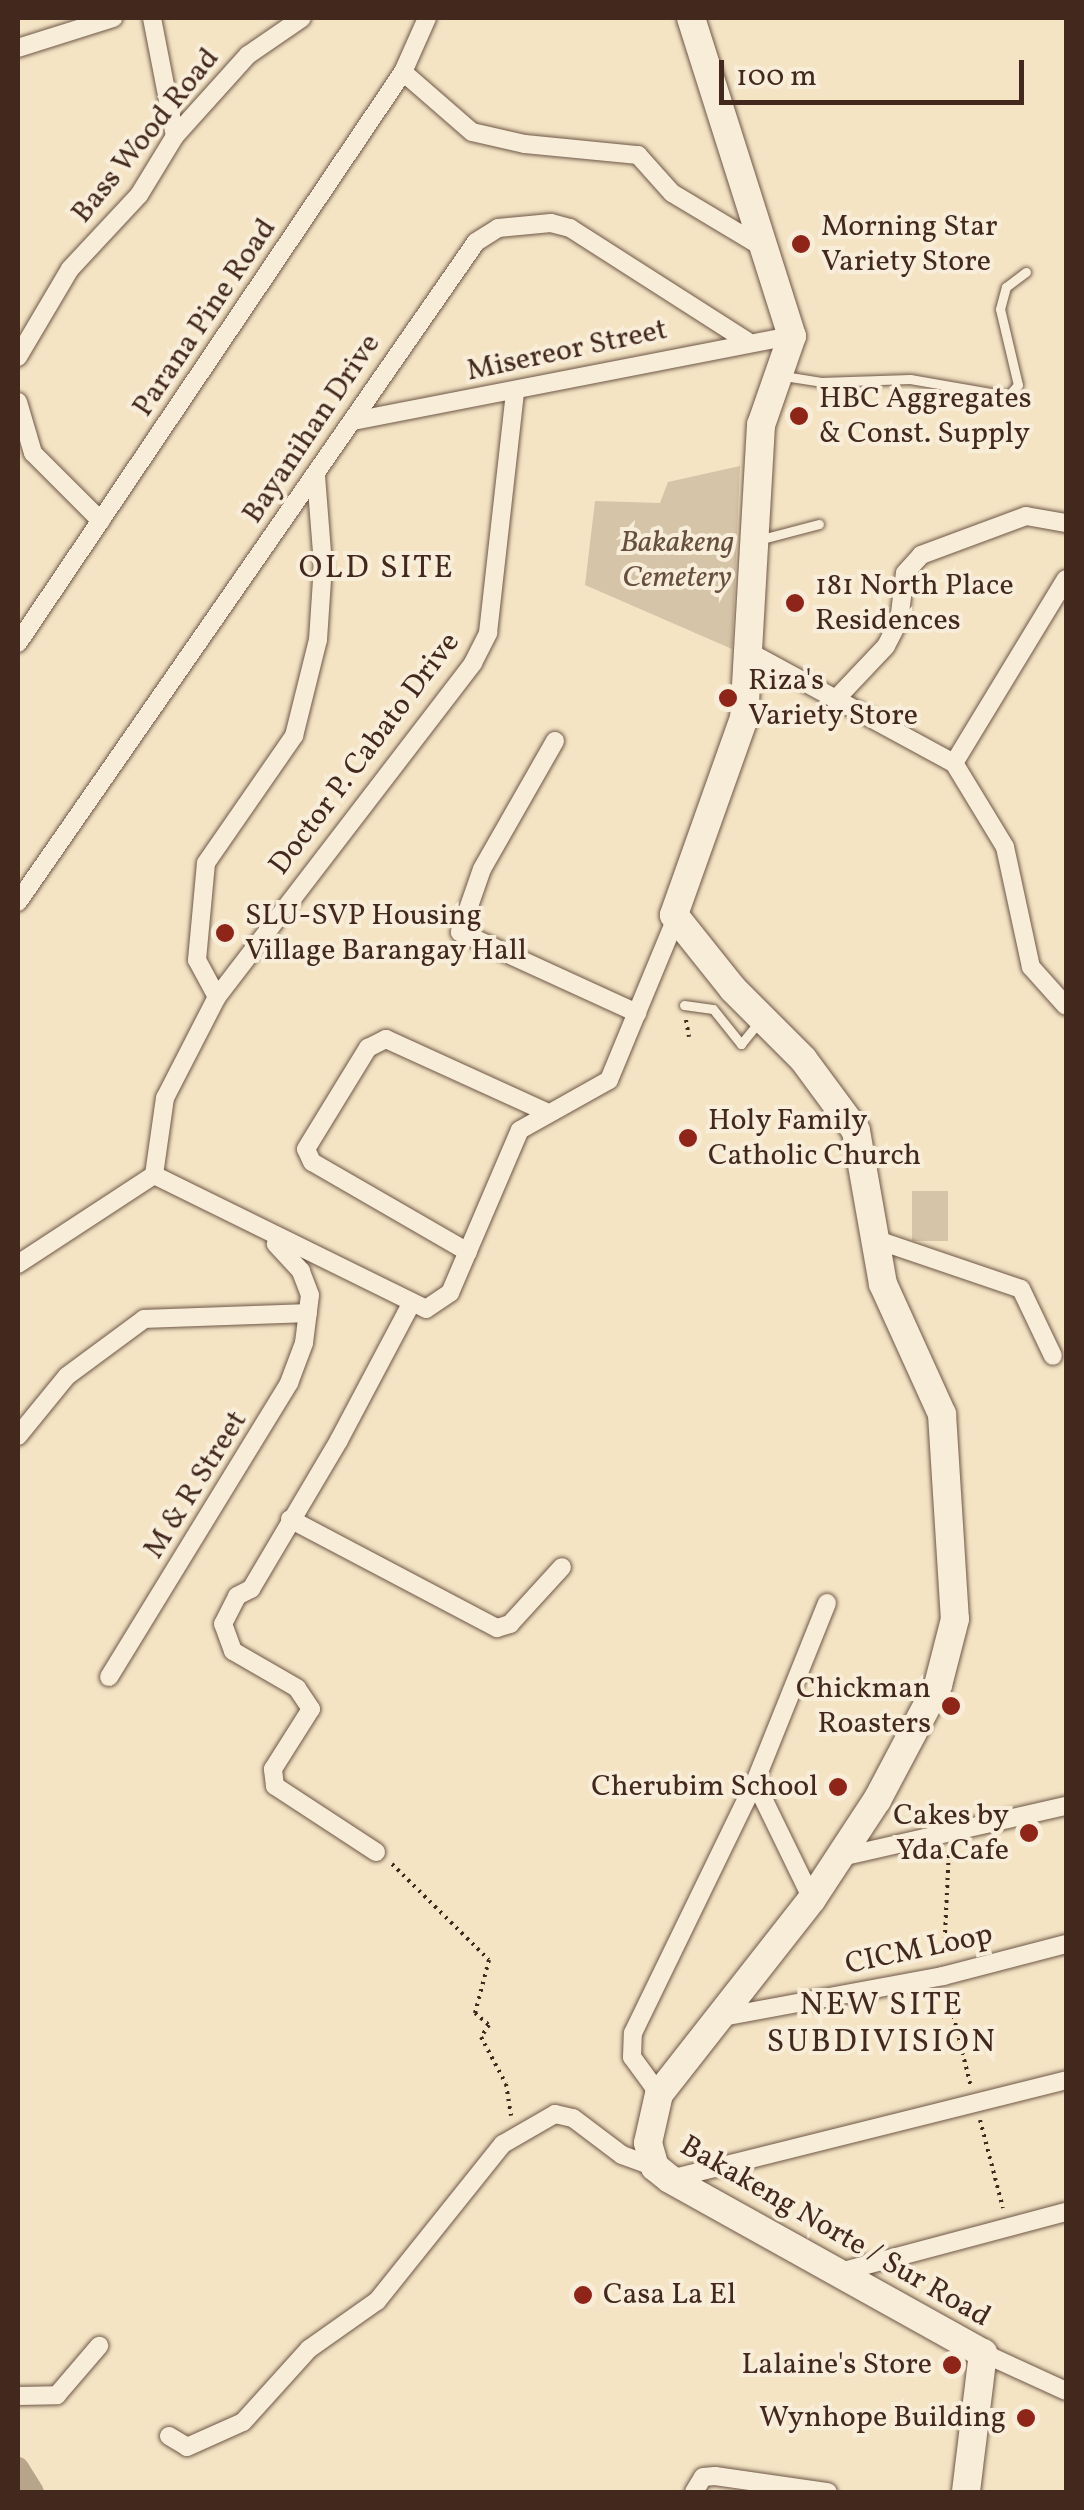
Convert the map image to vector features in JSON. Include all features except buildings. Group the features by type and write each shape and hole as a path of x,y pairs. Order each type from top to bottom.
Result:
{"main road":[{"path":"675,922 675,899 744,718 751,653 761,425 792,336 769,250 692,18"},
{"name":"Bakakeng Norte / Sur Road","path":"675,922 761,1020 803,1059 856,1131 883,1284 942,1414 955,1619 920,1726 812,1899 659,2094 648,2143 662,2173 844,2271 983,2353 966,2492"}],"street":[{"path":"18,48 113,18"},
{"path":"152,18 175,136"},
{"name":"Bass Wood Road","path":"18,357 70,269 140,195 175,136 248,55 302,18"},
{"name":"Parana Pine Road","path":"18,643 403,72 428,18"},
{"path":"403,72 472,132 524,144 638,154 672,194 769,250"},
{"name":"Bayanihan Drive","path":"18,902 316,476 456,264 498,228 570,228 747,341"},
{"name":"Misereor Street","path":"353,421 747,341 792,336"},
{"name":"Doctor P. Cabato Drive","path":"154,1175 165,1098 217,997 480,648 493,601 516,390"},
{"path":"18,402 33,453 101,521"},
{"path":"217,997 198,960 206,863 294,736 318,640 322,565 316,476"},
{"path":"835,700 886,646 898,621 905,573 922,555 1026,516 1066,523"},
{"path":"954,763 1066,579"},
{"path":"751,653 954,763 1006,847 1030,967 1066,1006"},
{"path":"555,740 482,870 460,932 637,1012"},
{"path":"468,1252 312,1162 306,1149 368,1048 386,1039 544,1112 562,1112 608,1080 675,922"},
{"path":"18,1264 154,1175 426,1309 450,1293 520,1130 544,1112"},
{"name":"M & R Street","path":"110,1677 278,1405 304,1343 308,1313 301,1271 261,1230"},
{"path":"874,1239 1021,1289 1030,1295 1053,1356"},
{"path":"376,1852 271,1778 310,1709 297,1688 226,1642 226,1616 237,1596 250,1589 411,1304"},
{"path":"18,1436 68,1376 144,1319 308,1313"},
{"path":"290,1519 497,1628 510,1624 562,1567"},
{"path":"659,2094 632,2057 633,2032 754,1782 826,1603"},
{"path":"754,1782 812,1899"},
{"path":"841,1857 1066,1806"},
{"name":"CICM Loop","path":"722,2017 943,1976 1066,1944"},
{"path":"169,2436 187,2447 243,2422 309,2349 377,2301 466,2183 523,2132 555,2114 573,2118 622,2155 662,2173 976,2104 1066,2080"},
{"path":"844,2271 1066,2212"},
{"path":"18,2396 57,2395 99,2346"},
{"path":"983,2353 1066,2391"},
{"path":"694,2492 704,2477 716,2476 828,2492"}],"lane":[{"path":"779,374 820,382 910,379 1008,396 1018,385 1000,310 1006,287 1026,272"},
{"path":"756,540 820,524"},
{"path":"684,1006 713,1009 741,1044 761,1020"}],"path":[{"path":"950,1830 943,1976 1008,2228"},
{"path":"376,1852 440,1906 489,1960 475,2012 489,2025 481,2037 523,2132"}],"green space":[{"name":"Bakakeng Cemetery","path":"740,466 732,649 585,585 595,501 660,503 668,482"},
{"path":"912,1191 948,1191 948,1241 912,1241"}],"waterway":[{"path":"18,2468 33,2492"}],"place":[{"name":"Morning Star Variety Store","path":"801,244"},
{"name":"HBC Aggregates & Const. Supply","path":"799,416"},
{"name":"181 North Place Residences","path":"795,603"},
{"name":"Riza's Variety Store","path":"728,698"},
{"name":"SLU-SVP Housing Village Barangay Hall","path":"225,933"},
{"name":"Holy Family Catholic Church","path":"688,1138"},
{"name":"Chickman Roasters","path":"951,1706"},
{"name":"Cherubim School","path":"838,1787"},
{"name":"Cakes by Yda Cafe","path":"1029,1833"},
{"name":"Casa La El","path":"583,2295"},
{"name":"Lalaine's Store","path":"952,2365"},
{"name":"Wynhope Building","path":"1026,2418"}],"district":[{"name":"OLD SITE","path":"377,569"},
{"name":"NEW SITE SUBDIVISION","path":"882,2026"}]}
